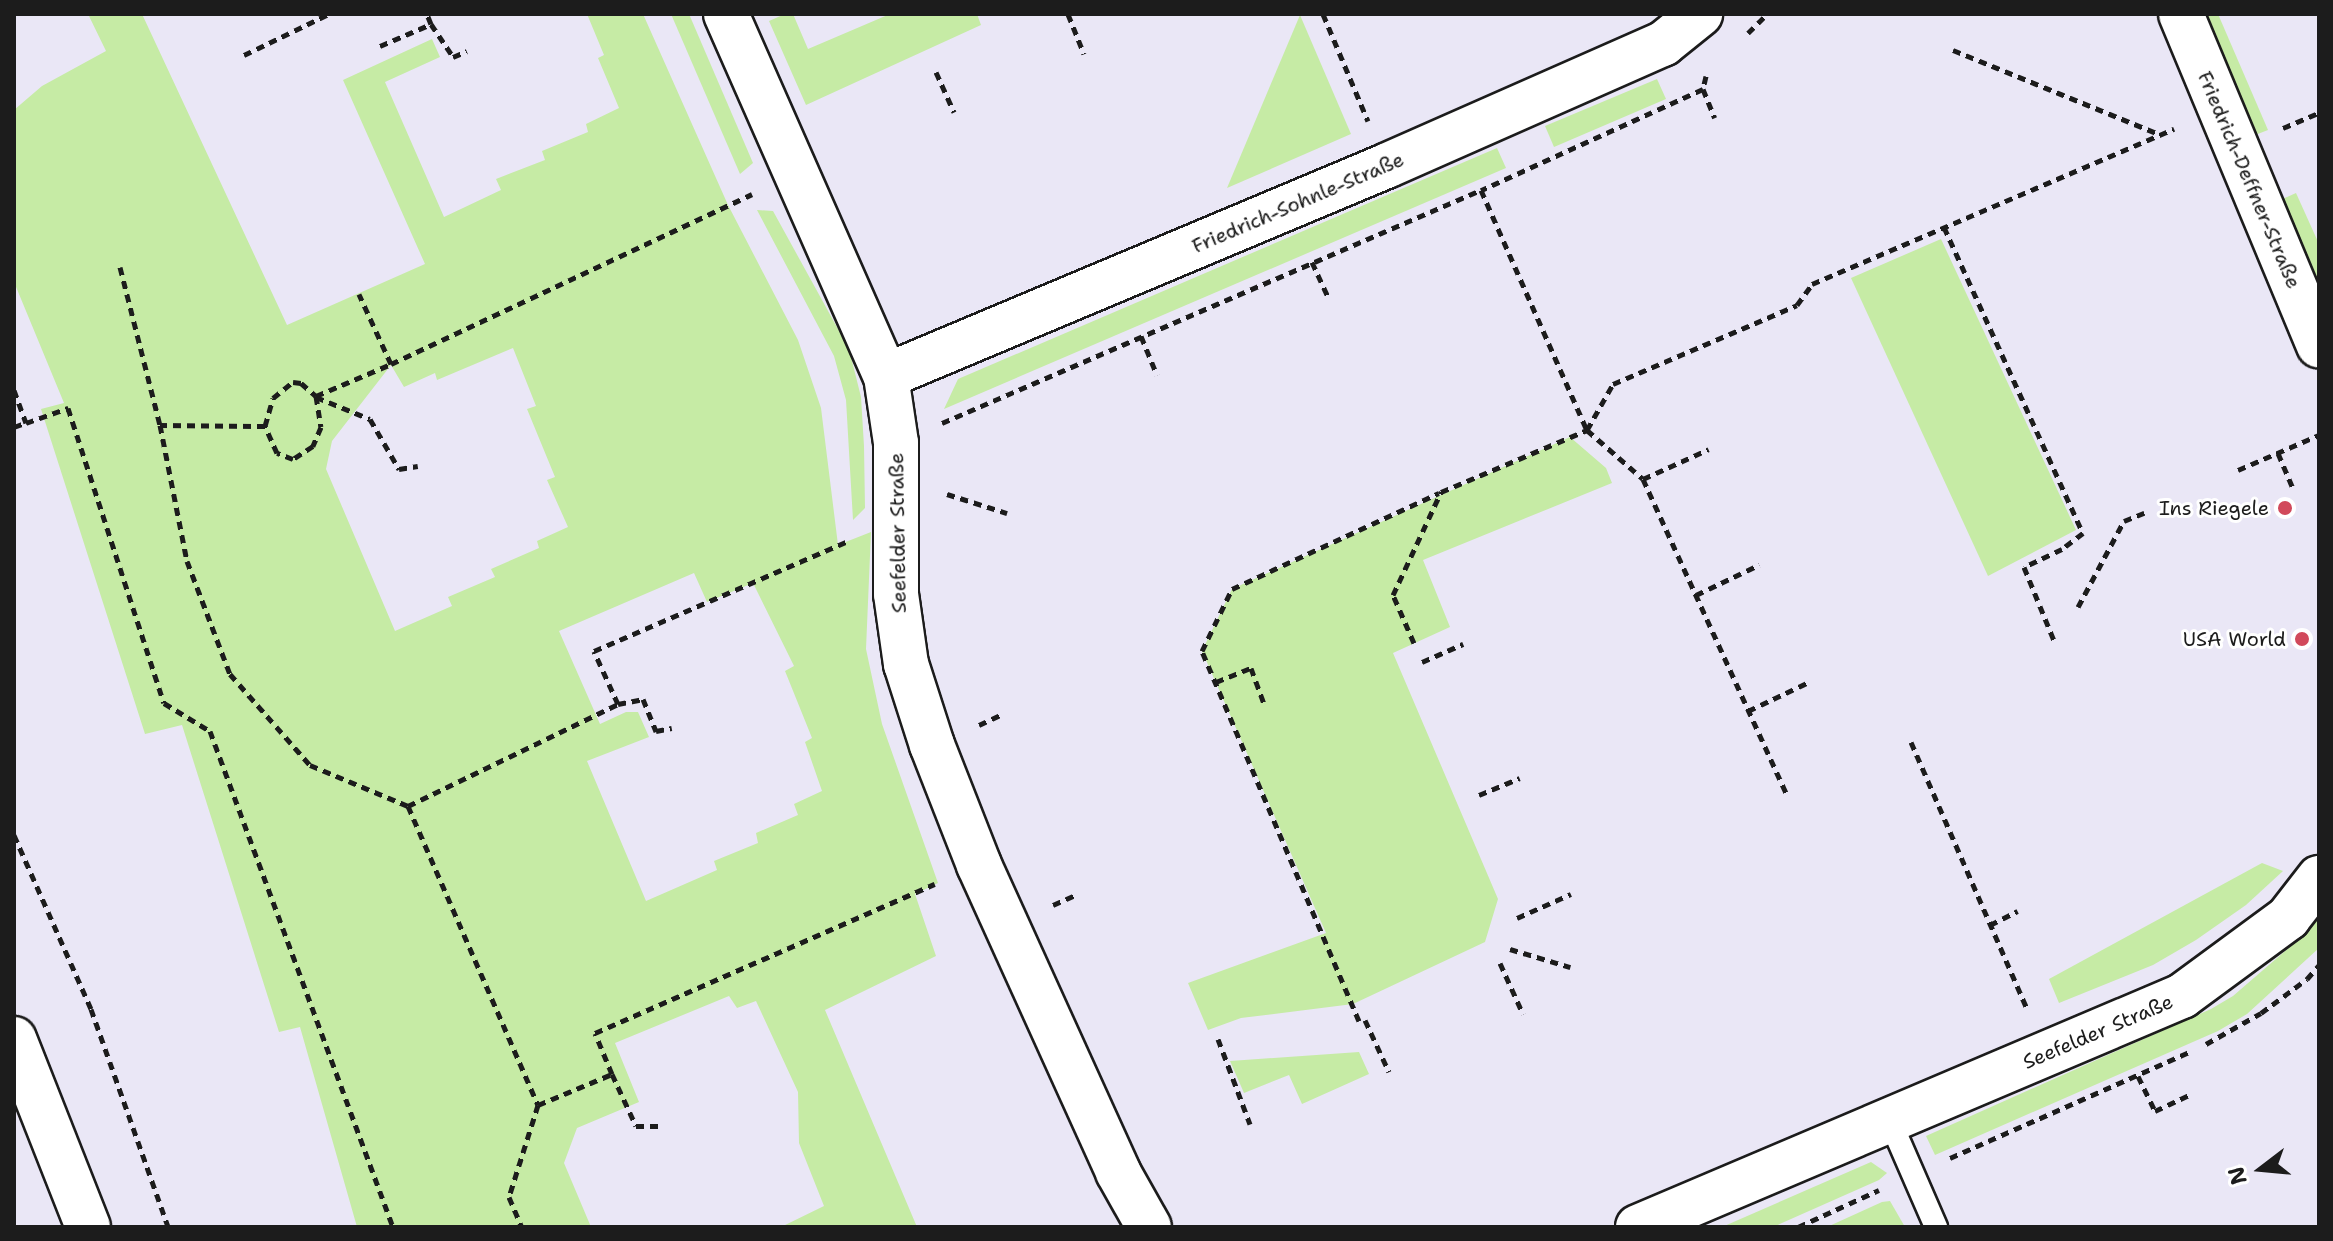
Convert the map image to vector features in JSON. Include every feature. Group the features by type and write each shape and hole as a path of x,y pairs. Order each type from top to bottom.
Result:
{"street":[{"name":"Seefelder Straße","path":"726,14 794,174 886,376 896,481 896,594 906,664 932,745 979,865 1118,1172 1149,1227"},
{"name":"Friedrich-Sohnle-Straße","path":"886,376 1386,166 1663,44 1700,14"},
{"name":"Friedrich-Deffner-Straße","path":"2181,14 2319,345"},
{"name":"Seefelder Straße","path":"1638,1227 2182,996 2288,918 2319,878"},
{"path":"14,1039 88,1227"}],"lane":[{"path":"1890,1121 1936,1227"}],"path":[{"path":"244,55 329,14"},
{"path":"427,14 453,57 467,51"},
{"path":"1068,14 1084,54"},
{"path":"1323,14 1386,166"},
{"path":"1743,37 1767,14"},
{"path":"380,46 431,24"},
{"path":"1953,50 2160,134"},
{"path":"1709,65 1703,89 1715,118"},
{"path":"936,72 954,112"},
{"path":"618,704 594,651 896,481 1141,336 1481,190 1703,89"},
{"path":"1389,1072 1362,1020 1202,651 1232,589 1441,492 1587,430 1613,384 1797,305 1812,284 2219,109"},
{"path":"316,396 391,364 794,174"},
{"path":"1481,190 1587,430 1643,479 1788,797"},
{"path":"1944,227 2083,533 2062,549 2024,567 2055,643"},
{"path":"1312,262 1329,299"},
{"path":"120,267 160,425 187,561 230,674 310,765 408,806 538,1105 509,1197 522,1227"},
{"path":"359,294 391,364"},
{"path":"1141,336 1157,375"},
{"path":"316,396 321,427 313,446 293,459 277,453 265,426 273,398 284,386 301,383 316,396 370,419 399,469 418,466"},
{"path":"14,390 26,423 29,421"},
{"path":"14,427 68,408 164,703 210,731 393,1227"},
{"path":"160,425 265,426"},
{"path":"2238,470 2319,435"},
{"path":"1643,479 1709,449"},
{"path":"2278,453 2293,488"},
{"path":"896,481 1007,513"},
{"path":"1414,643 1393,595 1441,492"},
{"path":"2078,607 2124,521 2144,513"},
{"path":"1696,595 1759,565"},
{"path":"1422,662 1463,644"},
{"path":"1216,682 1251,668 1264,703"},
{"path":"1748,711 1809,682"},
{"path":"408,806 618,704 643,699 656,731 672,728"},
{"path":"1911,742 2046,1054"},
{"path":"1479,795 1520,778"},
{"path":"14,835 91,1009 168,1227"},
{"path":"662,1126 636,1126 595,1033 979,865"},
{"path":"1517,918 1571,894"},
{"path":"1990,925 2018,911"},
{"path":"1510,949 1570,967"},
{"path":"1500,963 1523,1014"},
{"path":"1218,1039 1250,1124"},
{"path":"538,1105 612,1074"},
{"path":"2138,1076 2155,1111 2191,1094"},
{"path":"1798,1227 1913,1175"}],"green space":[{"path":"88,14 142,14 287,325 425,264 343,80 432,39 440,57 385,82 444,217 501,190 496,179 545,160 542,151 588,132 586,124 619,108 598,58 604,55 587,14 643,14 728,205 798,340 821,408 838,545 871,532 866,649 882,724 938,883 915,894 936,956 825,1010 917,1227 781,1227 824,1206 799,1143 798,1092 756,1001 737,1008 729,996 615,1043 639,1102 577,1128 564,1163 591,1227 357,1227 300,1027 279,1032 182,725 145,734 41,409 64,403 14,282 14,110 42,86 106,51","holes":["513,348 536,406 527,409 555,477 547,480 568,527 537,541 539,548 491,569 495,577 448,597 452,606 395,631 326,469 332,441 391,365 404,387 435,373 437,380","694,573 707,602 753,583 794,666 785,671 812,738 805,742 822,791 794,804 798,815 756,833 758,843 714,861 717,870 646,901 587,761 649,737 638,712 626,712 600,724 559,631"]},
{"path":"671,14 689,14 753,163 740,174"},
{"path":"793,14 808,49 890,14 977,14 981,25 806,105 769,21"},
{"path":"2199,14 2218,14 2268,130 2250,137"},
{"path":"1300,15 1351,134 1227,188"},
{"path":"1657,79 1666,99 1554,147 1545,126"},
{"path":"1497,148 1506,168 944,409 958,379"},
{"path":"2296,193 2319,244 2319,293 2278,201"},
{"path":"757,210 773,211 849,349 861,397 864,446 865,508 853,520 846,400 834,356"},
{"path":"1941,239 2076,530 1988,576 1851,278"},
{"path":"1570,437 1606,468 1612,483 1423,560 1450,627 1393,653 1498,899 1485,942 1353,1004 1241,1018 1208,1030 1188,983 1326,933 1202,651 1232,589"},
{"path":"2262,863 2283,871 2246,905 2196,940 2153,965 2059,1003 2049,979"},
{"path":"2319,915 2319,948 2247,1014 2218,1031 1935,1155 1926,1136 2211,1009 2233,996 2299,939"},
{"path":"1359,1052 1369,1074 1302,1104 1289,1075 1244,1093 1230,1061"},
{"path":"1871,1162 1887,1173 1879,1180 1773,1227 1722,1227"},
{"path":"1890,1201 1905,1227 1827,1227 1882,1202"}],"place":[{"name":"Ins Riegele","path":"2285,508"},
{"name":"USA World","path":"2302,639"}]}
